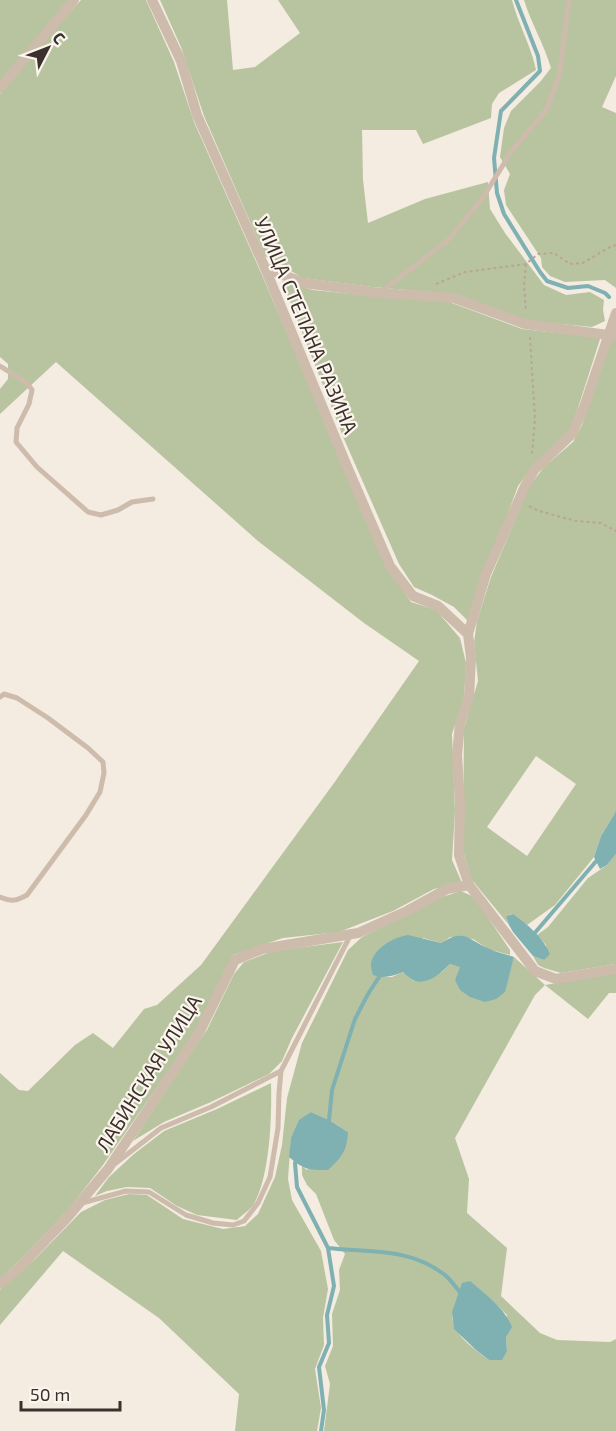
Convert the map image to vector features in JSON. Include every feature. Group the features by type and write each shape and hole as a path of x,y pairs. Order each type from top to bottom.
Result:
{"street":[{"path":"0,88 74,0"},
{"name":"УЛИЦА СТЕПАНА РАЗИНА","path":"152,0 181,61 197,115 265,268 390,566 413,596 438,606 468,634"},
{"path":"265,268 304,283 380,293 454,298 525,324 612,335"},
{"path":"616,314 612,335 572,434 535,469 525,486 486,574 468,634 471,658 469,697 460,723 457,755 460,803 459,855 469,885 535,970 556,979 616,969"},
{"name":"ЛАБИНСКАЯ УЛИЦА","path":"0,1284 78,1205 108,1169 199,1033 235,960 262,949 358,933 407,911 447,889 469,885"}],"lane":[{"path":"380,293 448,240 482,199 511,152 546,110 559,77 569,0"},
{"path":"0,376 2,368 27,382 32,390 29,404 16,428 16,442 37,467 88,512 101,515 118,510 132,502 153,499"},
{"path":"0,697 4,694 17,698 48,718 96,755 103,762 104,773 100,792 86,815 27,895 17,901 0,897"},
{"path":"78,1205 126,1191 149,1192 186,1215 213,1223 233,1224 244,1221 258,1203 270,1177 278,1128 281,1071 350,934"},
{"path":"108,1169 161,1128 212,1107 281,1071"}],"path":[{"path":"436,284 465,272 526,264 538,254 554,253 570,264 583,263 616,245"},
{"path":"526,264 525,309 531,325 529,342 535,419 532,454 535,469"},
{"path":"519,500 539,512 576,521 601,523 616,531"}],"green space":[{"path":"0,0 69,0 0,81"},
{"path":"81,0 146,0 174,62 194,122 388,569 411,602 436,610 460,638 466,663 464,697 452,734 455,811 452,860 462,883 434,889 393,911 339,932 283,938 233,955 196,1031 103,1165 68,1210 0,1278 0,1073 19,1090 28,1091 75,1045 93,1033 113,1048 144,1009 157,1005 201,965 334,783 419,661 364,623 258,541 56,362 0,414 0,389 8,379 8,364 0,357 0,94 32,54"},
{"path":"160,0 227,0 233,70 255,67 300,33 278,0 512,0 536,70 499,93 492,104 491,118 423,144 416,130 362,130 363,180 368,223 425,199 488,182 490,209 544,285 566,295 590,292 604,300 605,321 592,327 521,320 452,294 303,278 265,256 204,116 181,47"},
{"path":"524,0 616,0 616,76 602,107 616,113 616,288 605,280 565,282 550,276 542,267 541,258 506,205 504,190 510,174 500,157 504,128 511,111 551,68"},
{"path":"282,281 313,290 449,302 522,329 601,336 569,432 533,466 518,486 468,621 454,607 414,587 399,564 344,439"},
{"path":"616,325 616,808 601,836 594,857 555,905 527,925 512,914 506,916 509,925 472,880 463,851 464,728 478,681 474,642 477,621 491,577 529,487 544,467 573,442 582,425","holes":["536,756 576,784 527,856 487,827"]},
{"path":"616,854 616,964 561,973 538,965 533,956 544,960 546,945 537,935 548,927 588,878 607,865"},
{"path":"461,891 474,897 510,950 510,955 488,949 473,939 450,937 441,943 423,938 379,977 392,977 403,972 414,981 442,972 450,964 508,978 514,957 545,985 535,995 455,1138 469,1179 467,1213 507,1248 501,1296 540,1333 557,1340 610,1342 616,1339 616,1431 324,1431 330,1384 325,1366 333,1346 332,1314 340,1290 339,1270 345,1254 334,1240 316,1194 307,1185 302,1175 302,1166 307,1170 348,1132 311,1112 291,1138 288,1179 292,1200 321,1251 328,1289 323,1318 324,1345 315,1369 321,1408 317,1431 235,1431 239,1394 159,1318 63,1251 0,1325 0,1290 35,1259 81,1212 105,1200 129,1194 147,1195 183,1219 223,1229 245,1226 258,1214 275,1177 282,1145 287,1098 302,1043 348,950 362,937 436,899","holes":["469,1281 507,1315 507,1351 489,1360 458,1333 452,1319 456,1303"]},
{"path":"343,942 282,1061 269,1074 164,1122 133,1141 207,1030 234,974 244,962 273,951"},
{"path":"616,973 616,993 609,993 588,1019 545,985"},
{"path":"271,1083 270,1128 264,1178 254,1204 237,1220 197,1215 177,1206 150,1188 127,1187 95,1196 109,1177 164,1131"}],"water":[{"path":"616,808 616,854 607,865 600,869 594,857 601,836"},
{"path":"513,914 539,936 550,954 544,960 533,956 513,932 506,916"},
{"path":"408,935 441,943 456,936 467,937 483,946 514,957 505,992 496,999 485,1002 470,997 460,990 455,980 460,967 450,964 434,977 420,982 403,972 380,977 373,975 372,959 379,949 396,938"},
{"path":"311,1112 348,1132 343,1153 328,1170 307,1168 289,1157 291,1138 299,1120"},
{"path":"470,1281 499,1307 512,1327 506,1337 507,1351 502,1360 489,1360 454,1329 452,1312 462,1283"}],"waterway":[{"path":"516,0 538,56 540,71 501,111 494,158 497,193 504,214 547,281 568,288 588,286 609,297"},
{"path":"533,935 598,859"},
{"path":"327,1123 332,1090 355,1019 381,974"},
{"path":"298,1159 295,1163 297,1187 328,1248 334,1286 327,1315 329,1343 319,1367 324,1410 321,1431"},
{"path":"328,1248 403,1255 431,1266 445,1275 463,1296"}]}
